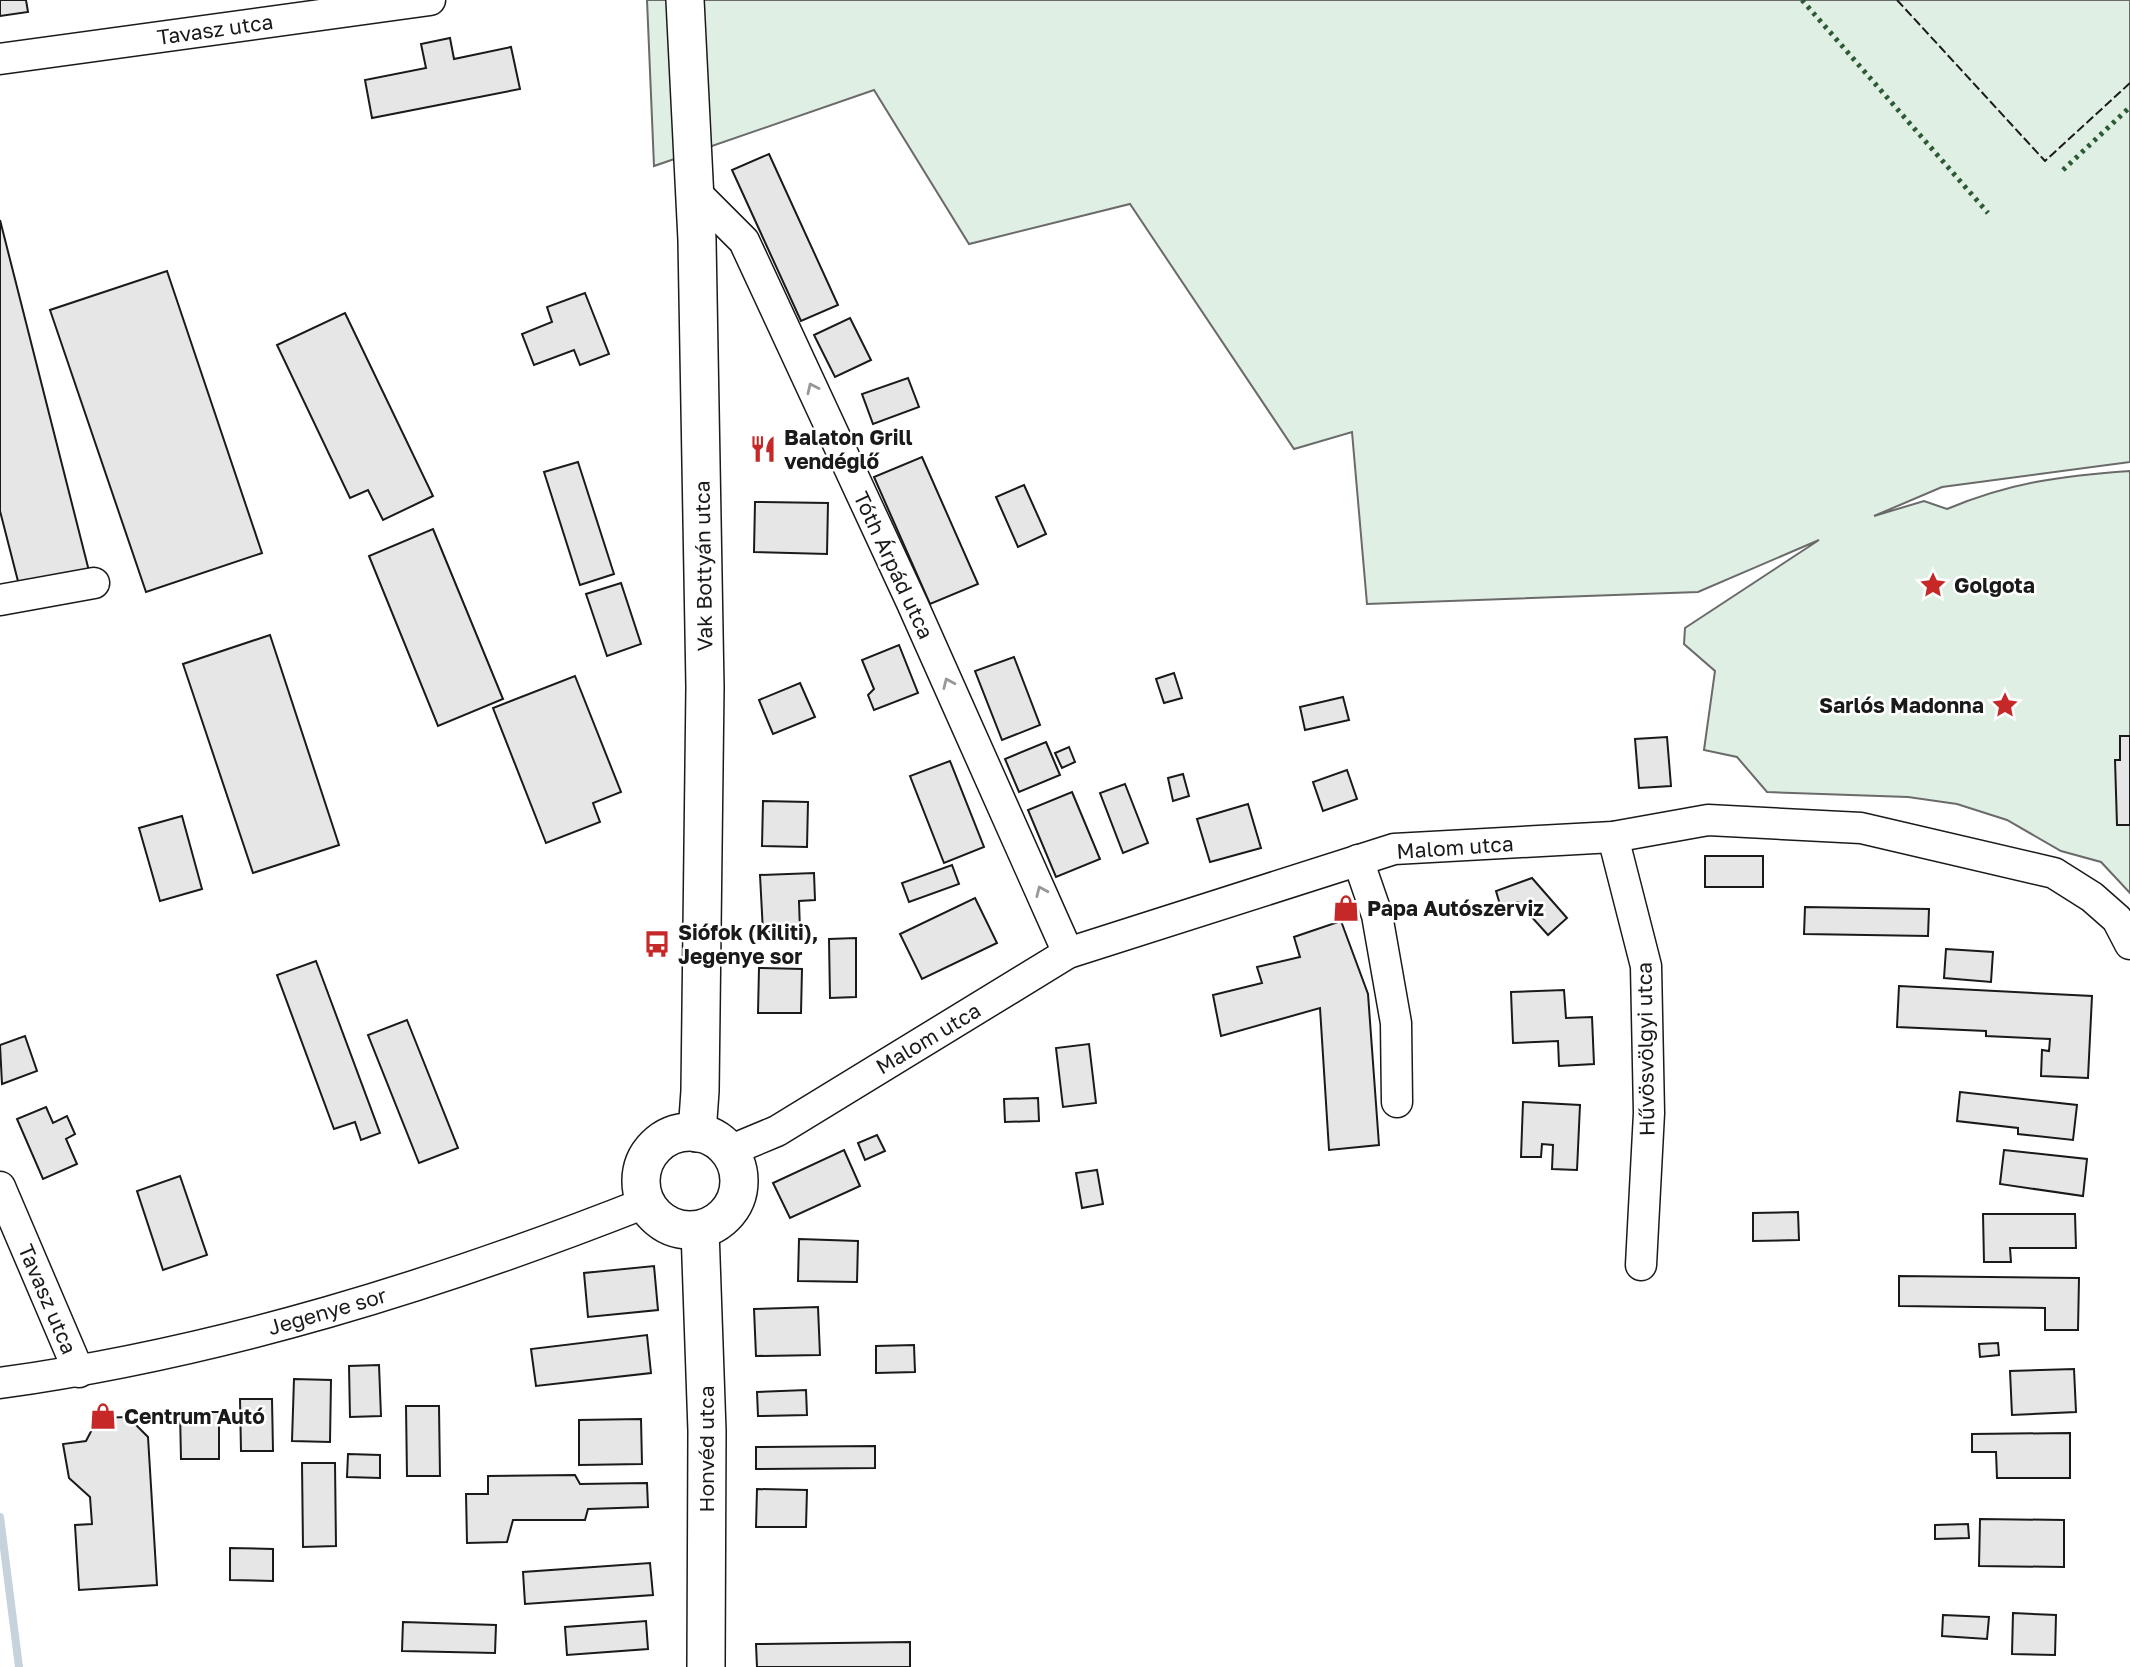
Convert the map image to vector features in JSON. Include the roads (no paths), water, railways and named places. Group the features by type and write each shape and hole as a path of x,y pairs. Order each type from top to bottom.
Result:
{"main road":[{"name":"Vak Bottyán utca","path":"685,0 695,193 705,687 700,1091 697,1133"},
{"path":"697,1133 709,1136 729,1151 739,1178 736,1199 725,1217 700,1230 683,1230 667,1225 654,1216 645,1202 641,1173 655,1146 667,1137 697,1133"},
{"name":"Honvéd utca","path":"700,1230 706,1418 706,1667"}],"street":[{"name":"Tavasz utca","path":"0,59 430,0"},
{"name":"Tóth Árpád utca","path":"695,193 744,241 912,603 1068,953"},
{"path":"0,599 94,583"},
{"name":"Malom utca","path":"729,1151 777,1130 1068,953 1395,849 1613,837 1708,820 1861,828 2054,873 2092,897 2117,919 2130,944"},
{"name":"Hűvösvölgyi utca","path":"1613,837 1646,966 1649,1113 1640,1265"},
{"path":"1358,860 1377,915 1396,1023 1397,1102"},
{"name":"Tavasz utca","path":"0,1187 79,1372"},
{"name":"Jegenye sor","path":"0,1383 79,1372 311,1319 530,1247 645,1202"}],"waterway":[{"path":"0,1517 19,1667"}],"place":[{"name":"Balaton Grill vendéglő","path":"763,449"},
{"name":"Golgota","path":"1933,585"},
{"name":"Sarlós Madonna","path":"2005,705"},
{"name":"Papa Autószerviz","path":"1346,908"},
{"name":"Siófok (Kiliti), Jegenye sor","path":"657,944"},
{"name":"Centrum Autó","path":"103,1416"}]}
